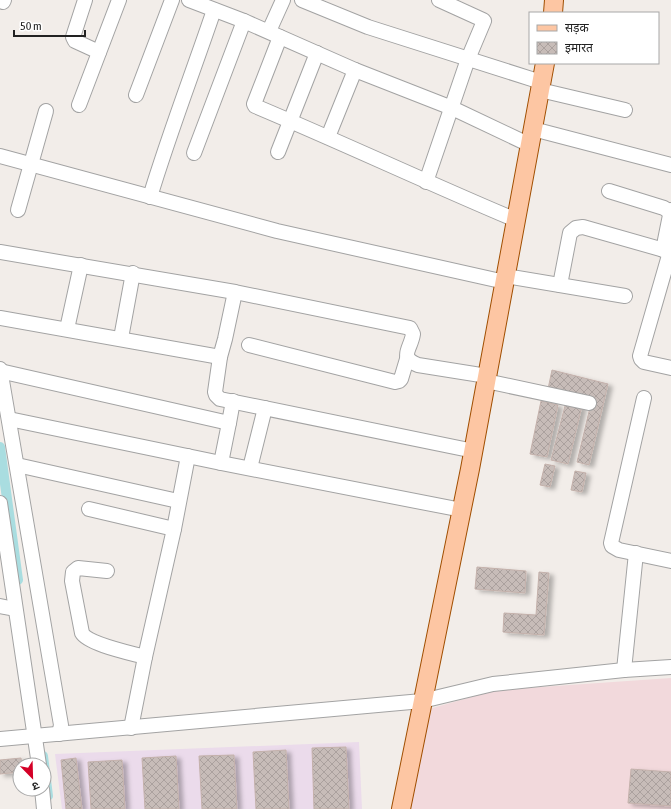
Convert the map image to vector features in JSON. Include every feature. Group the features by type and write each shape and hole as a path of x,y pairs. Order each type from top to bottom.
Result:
{"main road":[{"path":"553,12 554,0"},
{"path":"401,809 474,451 545,64"}],"street":[{"path":"85,0 73,37 75,41 99,52"},
{"path":"79,105 119,0"},
{"path":"136,95 172,0"},
{"path":"188,0 244,21 355,70 531,137 670,162"},
{"path":"283,0 254,105 255,106 328,137 426,182 516,220"},
{"path":"302,0 368,27 468,59 540,86 625,110"},
{"path":"426,182 468,59 484,21 439,0"},
{"path":"150,197 165,148 191,79 214,10"},
{"path":"194,153 244,21"},
{"path":"278,152 317,53"},
{"path":"328,137 355,70"},
{"path":"18,210 46,111"},
{"path":"0,156 277,231 505,279 560,285 625,296"},
{"path":"609,191 664,208 671,212 668,251 640,356 644,362 671,366"},
{"path":"560,285 570,233 576,228 583,227 668,251"},
{"path":"0,252 133,273 235,292 410,328 413,336 401,379 395,382 249,346"},
{"path":"67,329 81,265"},
{"path":"121,338 133,273"},
{"path":"235,292 226,340 220,357 215,392 220,399 474,451"},
{"path":"0,318 121,338 220,357"},
{"path":"407,358 410,362 418,365 487,379 589,403"},
{"path":"59,734 61,725 0,370 229,423"},
{"path":"644,398 611,543 615,548 671,561"},
{"path":"221,463 233,401"},
{"path":"250,468 265,408"},
{"path":"9,419 221,463 462,510"},
{"path":"131,728 145,657 174,529 178,501 188,456"},
{"path":"17,465 178,501"},
{"path":"0,503 4,555 15,608 36,736 37,757"},
{"path":"89,508 174,529"},
{"path":"624,670 636,553"},
{"path":"107,571 78,568 73,572 72,581 82,633 84,637 93,642 145,657"},
{"path":"0,606 15,608"},
{"path":"0,739 422,701 493,684 624,670 671,667"},
{"path":"43,797 44,809"}],"shaded area":[{"path":"671,678 671,809 410,809 429,709 496,690"},
{"path":"359,742 362,809 62,809 55,754"}],"building":[{"path":"552,370 608,384 589,465 577,462 592,399 548,389"},
{"path":"541,401 558,405 547,457 530,454"},
{"path":"566,402 582,406 568,464 551,460"},
{"path":"545,464 555,466 550,487 540,485"},
{"path":"575,471 586,473 582,492 571,490"},
{"path":"477,567 526,571 525,593 475,589"},
{"path":"539,572 549,573 544,635 503,632 504,613 536,615"},
{"path":"346,747 349,809 314,809 312,748"},
{"path":"286,750 289,809 256,809 253,752"},
{"path":"234,755 237,809 202,809 199,756"},
{"path":"176,756 179,809 145,809 142,758"},
{"path":"76,758 82,809 66,809 61,760"},
{"path":"12,759 12,773 0,774 0,760"},
{"path":"122,760 125,809 91,809 88,762"},
{"path":"631,769 671,772 671,806 628,803"}],"waterway":[{"path":"0,447 18,580"}]}
